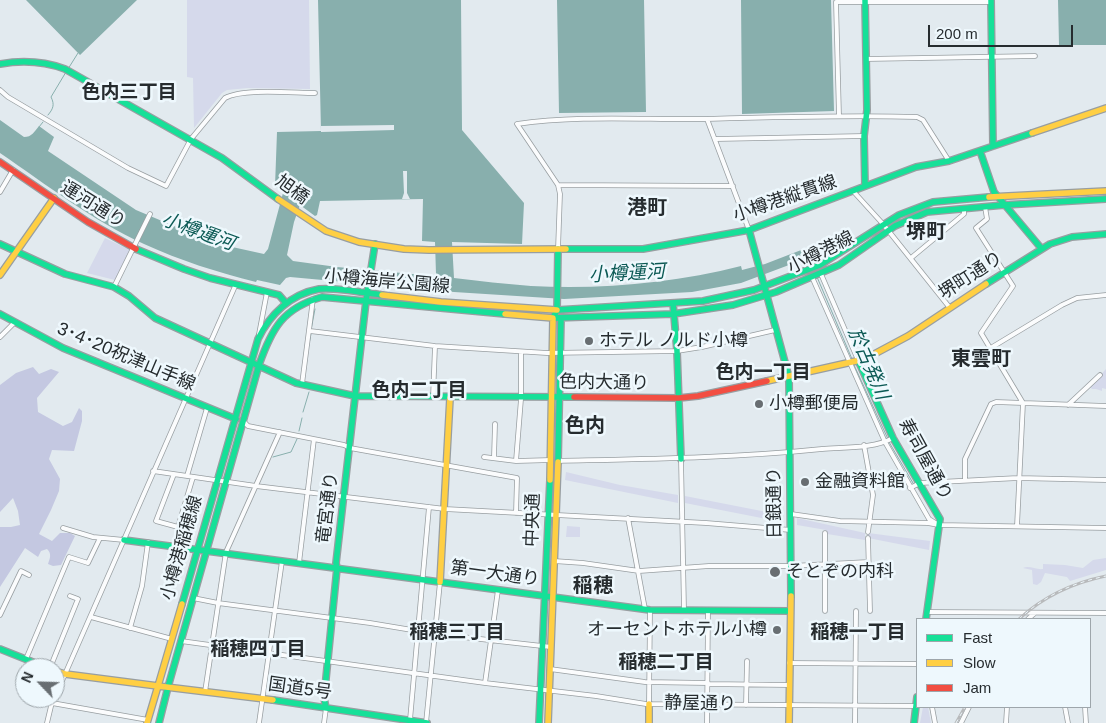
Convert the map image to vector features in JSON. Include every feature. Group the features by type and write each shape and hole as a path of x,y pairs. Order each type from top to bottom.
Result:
{"main road":[{"path":"991,1 993,146"},
{"path":"865,2 865,186"},
{"name":"旭橋","path":"0,64 24,60 50,63 65,69 222,158 306,219 337,236 375,244"},
{"name":"小樽港縦貫線","path":"375,244 404,249 429,250 642,249 749,230 916,167 980,151 1106,108"},
{"path":"980,151 994,192 1041,248"},
{"name":"運河通り","path":"0,162 88,222 135,248 184,269 278,295 286,303"},
{"name":"小樽港線","path":"557,310 703,301 739,294 820,265 899,215 933,202 1106,191"},
{"path":"0,275 54,198"},
{"name":"小樽港線","path":"553,318 673,314 733,305 766,295 821,274 851,258 888,231 911,218 927,212 984,206 1106,199"},
{"name":"日銀通り","path":"749,230 789,377 791,514 789,723"},
{"name":"堺町通り","path":"854,361 866,359 887,348 1041,248 1062,238 1076,235 1106,234"},
{"name":"色内大通り","path":"0,244 65,274 114,287 129,296 155,318 302,384 355,396 679,398 698,396 766,380 789,377 854,361"},
{"name":"竜宮通り","path":"326,708 324,698 333,618 336,563 366,301 375,244"},
{"path":"558,249 557,310 561,318"},
{"name":"小樽海岸公園線","path":"234,418 263,328 286,303 298,295 321,289 441,302 557,310"},
{"name":"小樽海岸公園線","path":"243,421 268,339 284,315 297,305 313,299 329,298 553,318"},
{"path":"673,303 677,350 681,459"},
{"path":"553,318 557,310"},
{"name":"3･4･20祝津山手線","path":"0,314 63,348 243,421"},
{"name":"中央通","path":"539,723 551,460 553,318"},
{"name":"中央通","path":"548,723 559,461 561,318"},
{"name":"寿司屋通り","path":"854,361 915,486 940,519 926,618"},
{"path":"440,582 450,398"},
{"name":"小樽港稲穂線","path":"158,686 234,418"},
{"name":"小樽港稲穂線","path":"168,687 243,421"},
{"name":"第一大通り","path":"124,540 198,548 648,610 790,611"},
{"path":"0,649 23,658"},
{"name":"国道5号","path":"65,674 263,698 427,723"},
{"path":"148,721 158,686"},
{"path":"159,723 168,687"},
{"path":"649,704 649,723"},
{"path":"914,723 916,706"}],"street":[{"path":"839,116 836,1 991,1"},
{"path":"866,59 1035,56"},
{"path":"0,90 8,97 128,168 166,186 190,139 225,98 232,94 315,94"},
{"path":"558,249 560,194 558,186 517,124 553,121 707,118 917,117 923,120 949,160"},
{"path":"707,118 749,230"},
{"path":"716,139 864,136"},
{"path":"0,192 13,170"},
{"path":"558,186 733,186"},
{"path":"853,191 884,224 950,308"},
{"path":"984,206 987,219 976,228 1013,286 981,333 1023,403 1017,526"},
{"path":"911,258 964,214 964,208"},
{"path":"114,287 135,248 149,216"},
{"name":"寿司屋通り","path":"821,274 885,442 915,486 929,519 939,525"},
{"name":"寿司屋通り","path":"812,277 854,361"},
{"path":"65,674 236,284"},
{"path":"258,339 267,292"},
{"path":"989,349 1070,301 1078,298 1106,295"},
{"path":"302,384 313,299"},
{"path":"0,337 15,322"},
{"path":"310,331 436,346 560,353 677,350 702,347 775,330"},
{"path":"433,397 436,346"},
{"path":"516,461 521,396 521,352"},
{"path":"1068,405 1100,375"},
{"path":"965,480 966,459 990,404 996,402 1106,406"},
{"path":"187,476 207,408"},
{"path":"243,421 248,426 344,445 350,448 517,478 516,513"},
{"path":"494,457 495,424"},
{"path":"205,692 226,552 280,432"},
{"path":"484,457 516,461 681,459 790,453 885,442 893,438"},
{"path":"299,563 314,439"},
{"path":"864,445 873,495 868,532"},
{"path":"681,459 684,610"},
{"path":"153,471 256,486 445,509 628,518 791,530"},
{"path":"174,474 156,521 178,527 193,477"},
{"path":"915,486 965,480 1018,478 1106,480"},
{"path":"410,720 429,507"},
{"path":"791,514 840,521 1106,528"},
{"path":"628,518 648,610 649,704"},
{"path":"63,528 100,538 124,540"},
{"path":"825,533 825,611"},
{"path":"26,658 69,557 88,563 100,538"},
{"path":"868,538 870,611"},
{"path":"130,628 142,586 148,542"},
{"path":"259,723 282,561"},
{"path":"554,561 639,570 684,569 709,566 791,566 868,562"},
{"path":"0,615 21,572 29,575"},
{"path":"427,723 440,582"},
{"path":"485,683 498,590"},
{"path":"53,658 78,599 70,596"},
{"path":"193,598 436,634 551,647"},
{"path":"707,723 708,610"},
{"path":"855,723 856,611"},
{"path":"927,612 1106,613"},
{"path":"1010,612 1010,618"},
{"path":"1029,618 1035,613"},
{"path":"1051,613 1051,618"},
{"path":"1081,613 1081,618"},
{"path":"91,616 172,639"},
{"name":"静屋通り","path":"181,641 649,704 916,706"},
{"path":"746,705 747,661"},
{"path":"789,663 916,664"},
{"path":"550,669 649,682 789,685"},
{"path":"65,702 148,721"},
{"path":"47,723 51,708"},
{"path":"324,723 326,708"},
{"path":"932,708 935,723"},
{"path":"961,723 968,708"},
{"path":"1006,723 1007,708"},
{"path":"1065,708 1068,723"},
{"path":"1085,708 1086,723"}],"shaded area":[{"path":"26,0 137,0 80,55"},
{"path":"187,0 309,0 310,89 248,88 227,90 222,93 194,128 193,78 187,77"},
{"path":"318,0 461,0 462,130 524,203 522,244 452,242 454,278 531,286 610,286 690,277 741,266 742,270 765,264 809,247 813,256 741,283 692,292 564,299 454,292 290,277 286,278 280,285 257,280 256,282 185,261 125,235 70,202 0,153 0,120 24,137 31,135 39,126 54,137 48,151 136,210 214,243 264,254 268,249 283,193 275,186 277,132 321,131","holes":["423,199 422,241 435,242 436,274 434,276 293,261 287,255 294,222 300,205 315,216 317,215 320,201"]},
{"path":"557,0 644,0 646,112 559,113"},
{"path":"741,0 831,0 834,111 742,114"},
{"path":"1058,0 1106,0 1106,45 1059,45"},
{"path":"105,238 130,250 115,280 87,273"},
{"path":"33,367 39,374 51,369 59,372 37,398 38,412 63,426 72,422 79,408 82,411 82,421 74,451 52,450 49,459 60,479 59,491 39,534 52,541 60,533 70,533 75,536 61,565 53,566 48,564 50,554 47,549 41,551 38,557 25,548 0,587 0,527 20,525 18,511 13,498 0,512 0,385 16,373"},
{"path":"1106,369 1106,389 1102,388 1102,391 1092,389 1090,387"},
{"path":"566,472 620,485 678,495 678,503 565,480"},
{"path":"685,496 782,515 782,522 685,503"},
{"path":"797,518 865,533 865,540 827,534 826,530 797,525"},
{"path":"567,526 580,527 580,537 566,537"},
{"path":"868,533 930,541 929,550 868,538"},
{"path":"1106,558 1106,570 1070,581 1067,577 1045,573 1041,582 1037,585 1033,584 1032,570 1023,568 1043,569 1043,564 1083,568 1093,560"},
{"path":"923,708 928,708 931,723 920,723"}],"pier":[{"path":"394,125 394,130 321,132 321,126"},
{"path":"403,171 407,171 407,193 410,199 402,199 404,193"}],"waterway":[{"path":"68,69 78,53"},
{"path":"48,115 53,107 51,97 66,72"},
{"path":"39,127 43,122"},
{"name":"於古発川","path":"809,256 812,264"},
{"name":"於古発川","path":"817,277 852,359"},
{"path":"311,330 315,309"},
{"path":"308,349 311,334"},
{"name":"於古発川","path":"854,365 888,439"},
{"path":"303,412 309,392"},
{"path":"299,431 302,418"},
{"path":"273,457 291,452 297,439"},
{"name":"於古発川","path":"889,442 913,483"}],"railway":[{"path":"1020,618 1038,604 1059,592 1082,582 1106,576"},
{"path":"956,723 964,708"}],"traffic: fast":[{"path":"865,0 867,110 864,136 865,186"},
{"path":"991,0 993,146"},
{"path":"0,64 33,62 65,69 222,158 278,199"},
{"path":"566,249 643,249 749,230 916,167 949,161 1032,133"},
{"path":"980,151 994,192 1041,248"},
{"path":"557,310 703,301 754,290 820,265 899,215 933,202 989,197"},
{"path":"558,249 557,310 553,318 673,314 733,305 776,292 839,265 895,226 927,212 1106,199"},
{"path":"749,230 789,377 791,596"},
{"path":"986,284 1050,244 1072,237 1106,234"},
{"path":"0,244 65,274 114,287 129,296 155,318 296,383 355,396 574,397"},
{"path":"326,708 324,698 336,563 366,301 375,244"},
{"path":"136,249 210,278 279,295 286,303"},
{"path":"182,604 258,339 263,330 275,314 291,300 299,295 319,289 351,290 382,295"},
{"path":"168,687 259,365 269,340 281,321 298,307 322,297 505,314"},
{"path":"673,303 677,351 681,459"},
{"path":"0,314 63,348 236,419"},
{"path":"558,462 561,318"},
{"path":"858,360 893,438 940,519 926,618"},
{"path":"539,723 550,480"},
{"path":"124,540 650,610 790,611"},
{"path":"0,649 23,658"},
{"path":"159,723 168,687"},
{"path":"273,700 427,723"},
{"path":"914,723 916,706"}],"traffic: slow":[{"path":"1032,133 1106,108"},
{"path":"989,197 1106,191"},
{"path":"0,275 54,198"},
{"path":"278,199 326,231 359,242 404,249 429,250 566,249"},
{"path":"767,381 865,359 908,336 986,284"},
{"path":"382,295 441,302 557,310"},
{"path":"505,314 553,318 550,480"},
{"path":"440,582 450,398"},
{"path":"548,723 558,462"},
{"path":"789,723 791,596"},
{"path":"65,674 158,686 182,604"},
{"path":"147,723 158,686 273,700"},
{"path":"649,704 649,723"}],"traffic: jam":[{"path":"0,162 88,222 136,249"},
{"path":"574,397 679,398 698,396 767,381"}],"place":[{"name":"ホテル ノルド小樽","path":"589,341"},
{"name":"小樽郵便局","path":"759,404"},
{"name":"金融資料館","path":"805,482"},
{"name":"そとぞの内科","path":"775,572"},
{"name":"オーセントホテル小樽","path":"777,630"}],"district":[{"name":"色内三丁目","path":"129,93"},
{"name":"港町","path":"647,208"},
{"name":"堺町","path":"926,232"},
{"name":"東雲町","path":"981,359"},
{"name":"色内一丁目","path":"763,373"},
{"name":"色内二丁目","path":"419,391"},
{"name":"色内","path":"585,426"},
{"name":"稲穂","path":"593,586"},
{"name":"稲穂三丁目","path":"457,633"},
{"name":"稲穂一丁目","path":"858,633"},
{"name":"稲穂四丁目","path":"258,650"},
{"name":"稲穂二丁目","path":"666,663"}],"water label":[{"name":"小樽運河","path":"198,232"},
{"name":"小樽運河","path":"627,274"}]}
